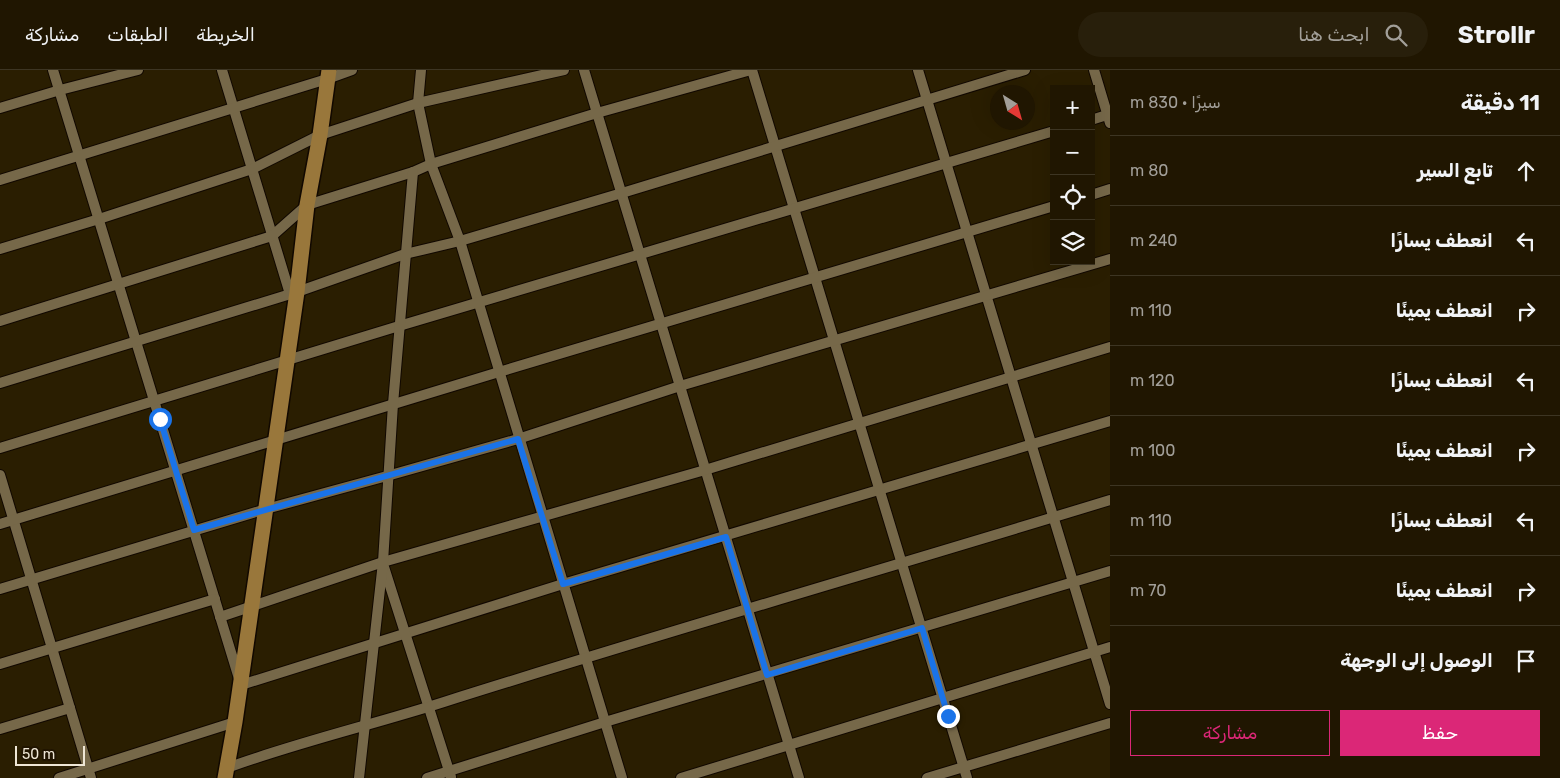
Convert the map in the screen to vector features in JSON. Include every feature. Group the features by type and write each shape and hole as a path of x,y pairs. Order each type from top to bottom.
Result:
{"street":[{"path":"53,70 241,685"},
{"path":"0,108 138,70"},
{"path":"222,70 272,236 293,293"},
{"path":"0,180 233,107 328,75 352,70"},
{"path":"420,70 418,103 431,164 460,241 518,439 622,778"},
{"path":"0,249 252,169 320,135 418,103 564,70"},
{"path":"584,70 798,778"},
{"path":"0,321 272,236 306,205 597,113 751,70 776,146 967,778"},
{"path":"918,70 1110,704"},
{"path":"0,383 293,293 405,254 460,241 622,193 1025,70"},
{"path":"1094,70 1109,117 1095,119"},
{"path":"226,773 236,722 276,441 287,362 293,293 306,205 320,135 328,75"},
{"path":"0,448 287,362 399,326 640,256 1050,132"},
{"path":"359,778 383,562 392,404 413,172"},
{"path":"1095,194 1110,190"},
{"path":"0,524 392,404 1050,207"},
{"path":"0,589 266,509 518,439 680,386 1110,259"},
{"path":"220,617 252,608 383,562 543,518 1110,347"},
{"path":"241,685 563,584 726,537 1110,421"},
{"path":"0,475 89,774"},
{"path":"226,773 274,751 428,707 1110,500"},
{"path":"383,562 450,775"},
{"path":"427,778 450,775 605,722 1110,571"},
{"path":"0,664 215,599"},
{"path":"681,778 1110,648"},
{"path":"0,730 70,708"},
{"path":"59,778 89,774 236,722"},
{"path":"927,778 1110,723"}],"route":[{"path":"160,419 194,530 518,439 563,584 726,537 767,675 922,628 948,716"}]}
